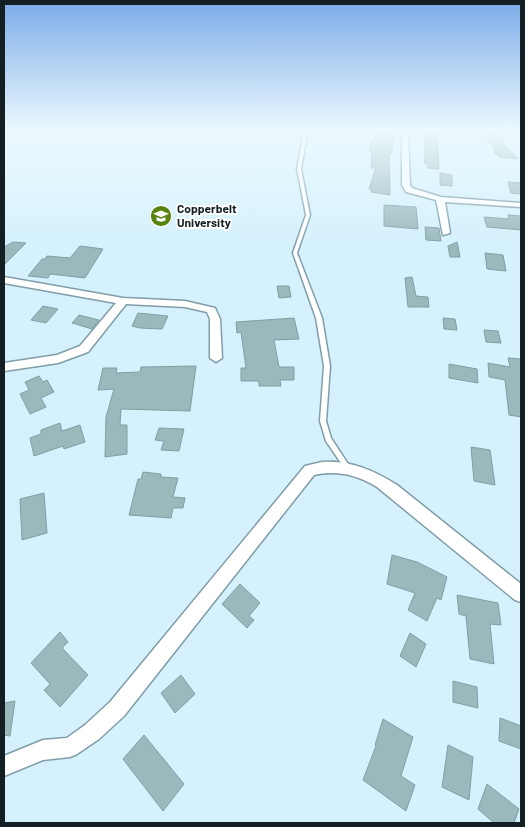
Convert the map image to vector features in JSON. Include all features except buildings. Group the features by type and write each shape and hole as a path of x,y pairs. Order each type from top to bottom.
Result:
{"street":[{"path":"405,169 406,185 409,190 415,193 440,199 521,205"},
{"path":"440,199 446,233"},
{"path":"4,280 123,301 184,304 211,310 214,319 216,358"},
{"path":"4,367 58,359 84,349 123,301"},
{"path":"4,766 43,750 70,747 92,732 123,701 310,470 325,466 347,467 370,474 392,489 521,594"}],"lane":[{"path":"299,169 308,216 295,253 318,318 327,366 323,421 328,439 347,467"}],"place":[{"name":"Copperbelt University","path":"161,216"}]}
